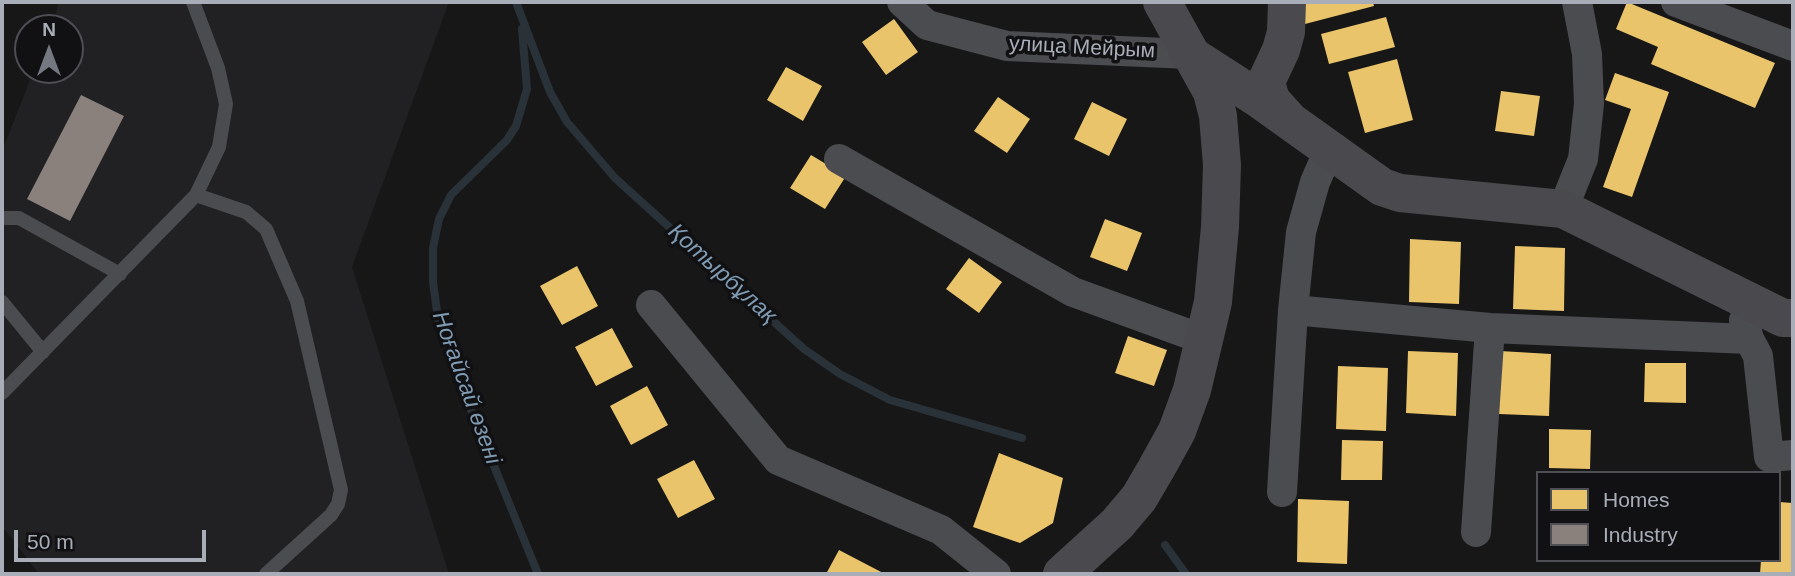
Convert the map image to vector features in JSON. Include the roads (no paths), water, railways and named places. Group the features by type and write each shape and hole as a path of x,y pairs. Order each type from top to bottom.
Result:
{"main road":[{"path":"1162,2 1216,103 1222,165"},
{"path":"1062,574 1117,524 1139,498 1177,431 1192,390 1205,340 1217,271 1222,165 1226,137 1231,121 1280,50 1286,32 1287,2"},
{"path":"1189,54 1260,78 1289,120"},
{"path":"1222,165 1233,133 1247,116 1264,111 1289,120 1382,187 1400,193 1563,209 1783,318 1793,318"}],"street":[{"name":"улица Мейрым","path":"902,2 927,25 1007,46 1189,54"},
{"path":"1563,209 1583,159 1589,104 1587,54 1577,2"},
{"path":"1676,2 1793,46"},
{"path":"1282,492 1293,310 1301,232 1307,203 1330,148"},
{"path":"839,159 1073,292 1205,340"},
{"path":"1736,293 1749,339 1758,356 1769,457 1793,455"},
{"path":"651,305 778,460 941,530 996,574"},
{"path":"1293,310 1490,328 1749,339"},
{"path":"1476,532 1490,328"}],"lane":[{"path":"2,393 196,195 219,147 226,104 218,68 193,2"},
{"path":"196,195 246,212 267,229 297,301 341,490 338,504 331,515 266,574"},
{"path":"2,218 19,218 120,274"},
{"path":"2,302 43,352"}],"waterway":[{"name":"Қотырбұлақ","path":"516,2 550,92 567,122 615,178 804,349 840,374 890,400 1022,438"},
{"name":"Ноғайсай өзені","path":"522,29 527,89 516,126 507,140 451,195 439,219 433,248 433,282 438,319 463,390 538,574"},
{"path":"1165,545 1186,574"}]}
